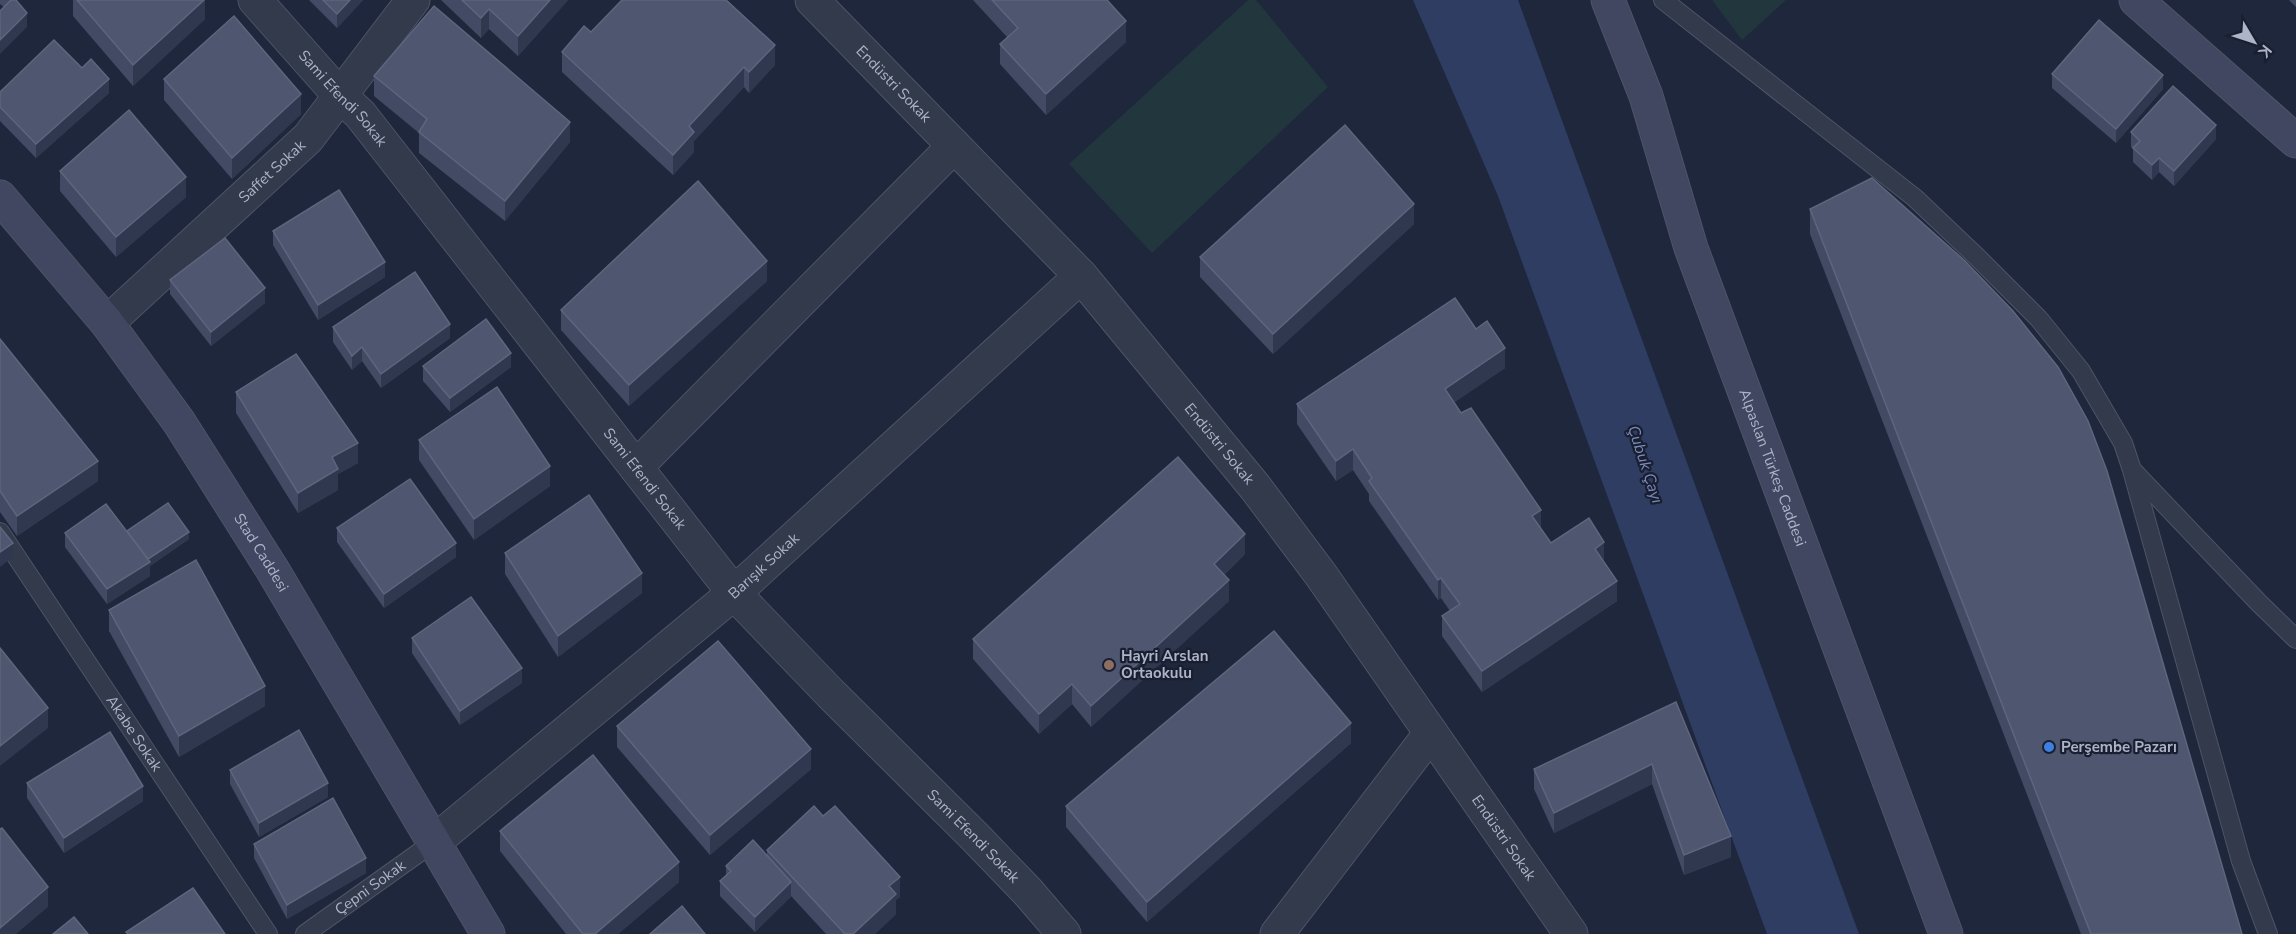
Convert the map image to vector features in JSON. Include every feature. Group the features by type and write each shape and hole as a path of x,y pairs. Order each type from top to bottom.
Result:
{"main road":[{"name":"Alpaslan Türkeş Caddesi","path":"1608,0 1646,96 1691,248 1946,934"},
{"path":"2136,0 2296,141"},
{"name":"Stad Caddesi","path":"3,205 107,323 179,422 217,480 488,934"}],"street":[{"name":"Sami Efendi Sokak","path":"255,0 341,97 360,114 734,593 1013,876 1064,934"},
{"name":"Saffet Sokak","path":"107,323 308,138 413,0"},
{"name":"Endüstri Sokak","path":"812,0 1081,276 1255,487 1321,575 1571,934"},
{"path":"636,467 954,146"},
{"name":"Barışık Sokak","path":"434,842 734,593 1081,276"},
{"path":"1277,934 1431,733"}],"lane":[{"path":"1663,0 1915,198 2039,319 2081,371 2123,443 2132,470 2241,861 2268,934"},
{"path":"2132,470 2296,639"},
{"name":"Akabe Sokak","path":"0,532 268,934"},
{"name":"Çepni Sokak","path":"305,934 434,842"}],"shaded area":[{"path":"1248,0 1256,0 1328,87 1152,253 1069,164"},
{"path":"1712,0 1786,0 1742,40"}],"water":[{"name":"Çubuk Çayı","path":"1413,0 1518,0 1859,934 1767,934 1498,196"}],"building":[{"path":"11,0 16,0 27,13 0,40 0,11"},
{"path":"77,0 204,0 133,65"},
{"path":"323,0 350,0 337,14"},
{"path":"462,0 550,0 518,36 489,9 481,18"},
{"path":"622,0 726,0 775,45 749,72 744,67 689,126 694,132 673,155 562,52 584,26 591,32"},
{"path":"992,0 1107,0 1126,21 1046,94 1000,44 1018,28"},
{"path":"434,6 570,122 505,201 419,132 427,119 374,76"},
{"path":"234,16 301,94 232,158 164,79"},
{"path":"2099,20 2163,75 2116,129 2052,74"},
{"path":"54,40 82,68 91,59 109,79 36,144 0,107 0,92"},
{"path":"2173,86 2216,125 2174,171 2159,158 2152,165 2133,148 2140,141 2131,132"},
{"path":"129,110 186,177 116,237 60,171"},
{"path":"1345,125 1414,204 1273,334 1200,257"},
{"path":"1872,178 1965,261 2013,311 2058,367 2088,421 2107,471 2242,934 2091,934 1810,209"},
{"path":"698,181 767,261 629,385 561,310"},
{"path":"339,190 385,262 318,305 273,231"},
{"path":"225,238 265,288 211,332 170,280"},
{"path":"415,272 450,324 381,374 362,347 352,356 333,327"},
{"path":"1455,298 1476,329 1487,321 1505,348 1445,389 1461,413 1471,408 1541,510 1532,516 1551,543 1589,518 1604,542 1595,549 1617,581 1482,671 1442,616 1460,604 1441,578 1438,580 1369,481 1372,478 1353,449 1336,461 1297,404"},
{"path":"486,319 511,353 450,398 423,366"},
{"path":"0,339 98,461 17,516 0,491"},
{"path":"296,354 358,443 332,457 338,469 298,493 236,392"},
{"path":"497,387 550,466 474,519 419,440"},
{"path":"1178,457 1245,534 1214,564 1229,580 1091,706 1072,684 1039,714 973,639"},
{"path":"410,479 456,543 384,594 337,528"},
{"path":"589,495 642,573 558,636 505,553"},
{"path":"168,503 189,532 148,559 127,531"},
{"path":"106,504 150,562 107,589 65,533"},
{"path":"0,527 13,543 0,552"},
{"path":"196,560 265,686 179,736 109,610"},
{"path":"471,597 522,668 460,711 412,638"},
{"path":"1274,631 1351,723 1147,902 1066,806"},
{"path":"718,641 811,749 710,835 617,726"},
{"path":"0,648 48,708 0,746"},
{"path":"1676,702 1731,836 1684,855 1652,764 1554,813 1534,769"},
{"path":"299,730 328,783 259,823 230,770"},
{"path":"110,732 143,786 64,838 27,783"},
{"path":"593,755 679,862 595,934 583,934 500,831"},
{"path":"333,798 366,858 287,905 254,844"},
{"path":"814,806 823,816 835,806 900,877 889,886 896,894 853,934 845,934 767,850"},
{"path":"2,828 48,887 0,928 0,829"},
{"path":"753,840 791,882 755,917 720,881 731,871 726,866"},
{"path":"193,888 225,934 128,934 126,932"},
{"path":"682,906 705,934 650,934"},
{"path":"74,917 88,934 53,934"}],"place":[{"name":"Hayri Arslan Ortaokulu","path":"1109,665"},
{"name":"Perşembe Pazarı","path":"2049,747"}]}
